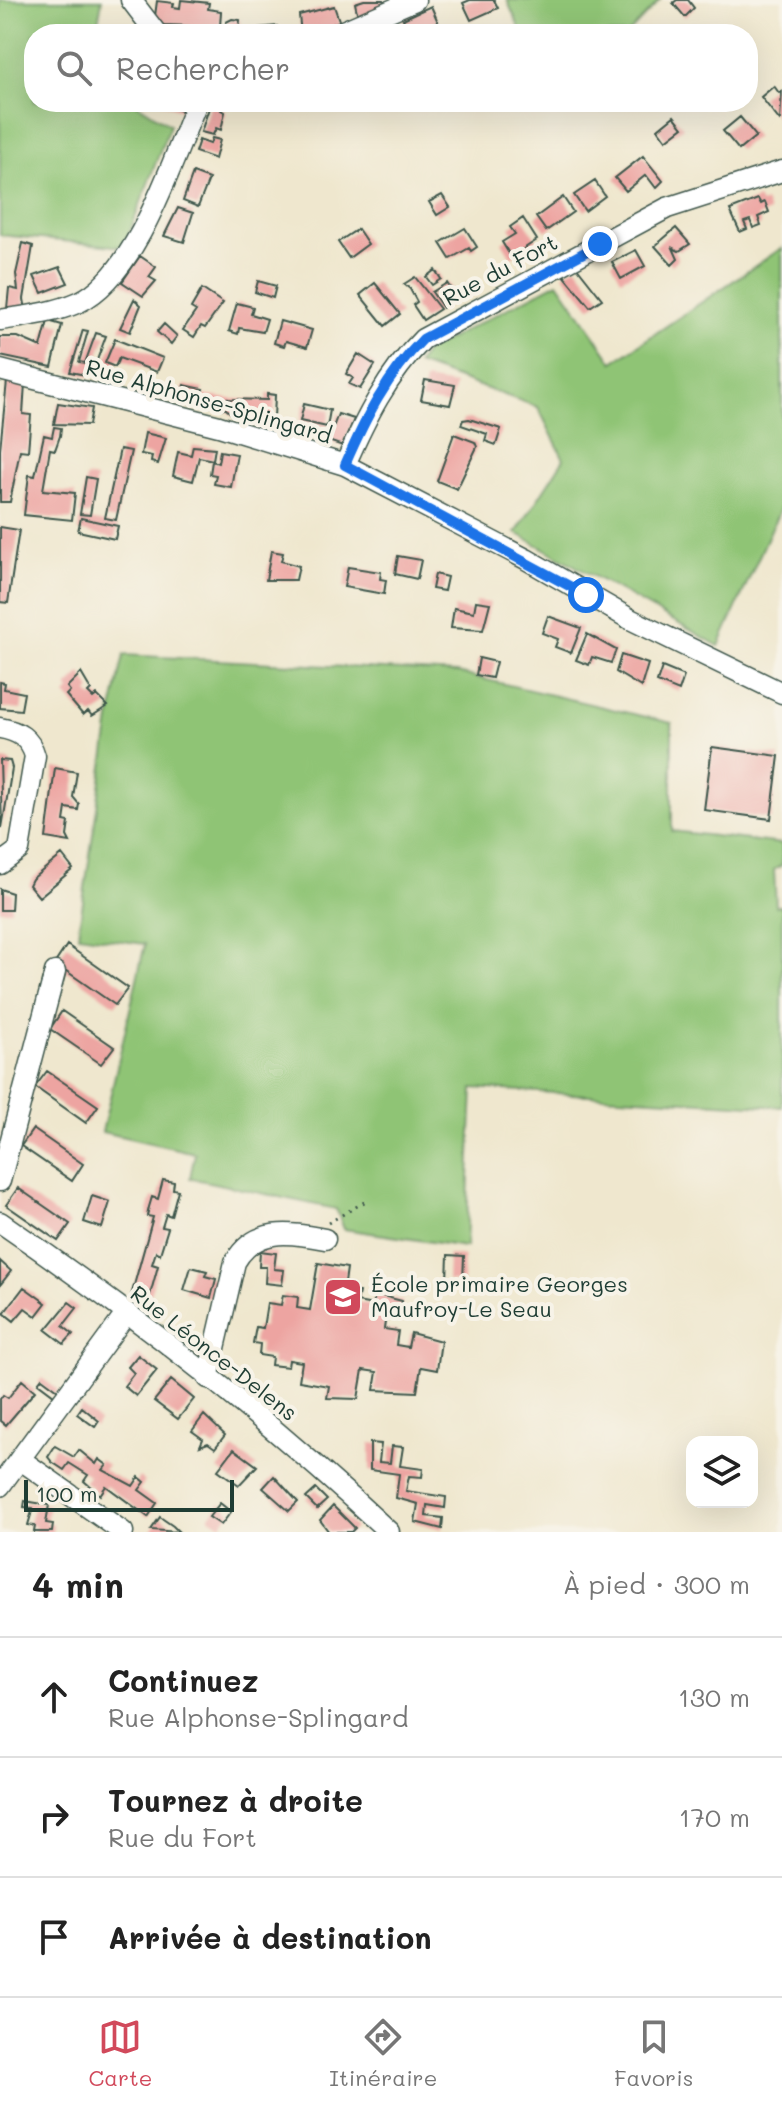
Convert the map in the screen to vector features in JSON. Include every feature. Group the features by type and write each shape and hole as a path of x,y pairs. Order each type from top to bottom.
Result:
{"street":[{"path":"131,0 149,24"},
{"path":"359,24 415,0"},
{"path":"0,320 47,313 82,301 127,258 142,233 193,112"},
{"name":"Rue du Fort","path":"345,465 378,397 403,359 423,339 667,208 782,171"},
{"name":"Rue Alphonse-Splingard","path":"0,370 219,426 345,465 526,559 630,619 782,693"},
{"path":"0,728 14,730 32,744 35,756 19,850 0,864"},
{"path":"0,1181 55,972"},
{"name":"Rue Léonce-Delens","path":"0,1222 208,1378 292,1445 389,1532"},
{"path":"208,1378 235,1262 245,1245 270,1235 304,1234 325,1239"},
{"path":"0,1486 126,1314"},
{"path":"21,1460 123,1532"}],"path":[{"path":"304,1234 344,1217 366,1201"}],"green space":[{"path":"0,0 102,0 98,24 24,24 24,112 150,112 170,125 124,247 0,235"},
{"path":"507,0 660,0 637,24 518,24"},
{"path":"782,248 782,505 719,646 516,533 564,459 538,407 417,364 428,350 558,282 613,362"},
{"path":"124,655 457,673 672,723 672,831 782,844 782,865 774,870 776,906 782,906 782,1107 473,1088 466,1247 344,1229 336,1209 190,1178 195,1153 102,1132 145,944 78,935 110,720"}],"building":[{"path":"181,0 209,3 208,9 221,11 220,24 162,24 155,16 157,1 174,3 173,7 180,8"},
{"path":"384,0 387,8 358,17 355,3"},
{"path":"494,0 498,8 471,20 463,3"},
{"path":"688,0 694,8 685,17 673,3"},
{"path":"334,6 340,24 300,24 299,15"},
{"path":"431,6 438,22 406,24 403,19"},
{"path":"232,19 240,20 240,24 226,22"},
{"path":"774,86 779,93 782,91 780,121 761,97"},
{"path":"208,112 225,112 221,130 216,128 213,135 201,132"},
{"path":"674,116 683,127 666,140 658,129"},
{"path":"740,117 756,136 739,150 723,131"},
{"path":"212,138 220,140 215,159 195,152 199,140 210,144"},
{"path":"643,156 663,181 656,188 646,175 626,191 615,178"},
{"path":"193,173 209,179 198,207 183,201"},
{"path":"595,181 605,196 585,211 574,195"},
{"path":"442,195 450,207 437,215 429,202"},
{"path":"563,197 573,212 546,231 536,217"},
{"path":"758,199 761,204 765,202 769,212 758,217 761,225 753,228 750,220 744,222 747,229 740,232 730,210"},
{"path":"178,208 193,213 184,242 164,236"},
{"path":"523,218 537,240 511,257 502,242 515,234 510,227"},
{"path":"465,228 477,247 450,259 440,243"},
{"path":"676,228 690,244 679,251 673,248 678,259 672,265 655,246"},
{"path":"358,229 368,244 349,258 338,242"},
{"path":"23,243 33,246 24,299 26,310 7,309 9,288 18,290 16,274"},
{"path":"636,250 645,266 621,279 612,262"},
{"path":"140,256 156,267 149,277 156,281 143,296 122,282"},
{"path":"576,266 602,299 590,307 563,274"},
{"path":"60,267 68,283 42,293 34,276"},
{"path":"435,270 441,279 432,285 426,277"},
{"path":"415,277 440,309 423,320 413,305 417,302 404,284"},
{"path":"258,281 276,286 273,298 255,292"},
{"path":"375,283 400,314 385,326 360,295"},
{"path":"447,283 457,299 443,308 432,292"},
{"path":"202,289 223,303 205,328 201,326 194,337 183,330 196,311 191,308"},
{"path":"134,299 141,305 130,332 120,328"},
{"path":"237,303 253,307 251,314 267,319 263,332 239,328 238,334 229,331"},
{"path":"48,321 62,325 52,367 0,356 0,337 18,337 41,347"},
{"path":"280,321 312,330 307,347 286,341 284,346 274,343"},
{"path":"164,324 177,336 171,344 157,332"},
{"path":"83,330 88,331 79,362 85,363 96,333 106,336 91,376 70,372"},
{"path":"115,339 163,358 157,372 119,358 115,367 105,363"},
{"path":"358,354 375,365 360,389 349,384 353,378 346,374"},
{"path":"425,380 455,385 450,405 421,400"},
{"path":"7,381 25,383 23,414 31,415 28,451 20,450 10,502 0,502 0,449"},
{"path":"184,385 203,389 201,395 229,399 267,400 267,394 275,395 274,418 266,417 265,425 257,422 257,417 233,415 226,409 180,401"},
{"path":"58,403 92,408 89,425 54,424"},
{"path":"304,404 330,410 327,427 300,421"},
{"path":"338,414 354,419 343,446 328,441"},
{"path":"463,420 501,429 496,445 485,441 487,434 461,425"},
{"path":"54,427 61,428 60,436 55,450 50,449 43,490 75,493 72,520 24,515 29,475 35,476 44,435 52,437"},
{"path":"145,433 166,438 158,464 151,462 152,456 141,454"},
{"path":"454,434 475,442 477,447 457,489 437,481"},
{"path":"193,446 215,448 213,460 199,457 193,481 173,476 178,452 191,455"},
{"path":"120,449 131,451 116,520 105,518"},
{"path":"220,451 237,454 231,487 214,484 216,475 210,474 212,461 218,463"},
{"path":"86,477 96,479 90,515 80,514"},
{"path":"81,518 118,526 115,539 78,531"},
{"path":"0,527 19,530 8,603 0,602"},
{"path":"271,551 283,553 281,561 299,566 296,580 266,580"},
{"path":"398,556 421,560 417,579 395,574"},
{"path":"348,567 381,572 380,579 386,580 384,594 344,587"},
{"path":"435,574 447,577 444,591 432,589"},
{"path":"476,601 490,603 483,630 451,628 454,608 474,612"},
{"path":"548,616 581,628 571,653 555,647 558,639 542,633"},
{"path":"587,634 616,650 611,663 592,657 589,665 576,660"},
{"path":"621,655 648,664 641,687 616,672"},
{"path":"479,658 496,662 492,678 476,675"},
{"path":"662,667 684,676 679,691 657,682"},
{"path":"81,673 91,690 88,693 93,698 97,695 108,706 92,716 88,711 83,715 66,695 70,691 67,687"},
{"path":"0,682 5,683 4,689 24,693 21,710 0,708"},
{"path":"712,747 779,756 771,819 704,810"},
{"path":"0,760 10,761 12,768 2,828"},
{"path":"55,768 77,772 73,797 79,804 78,810 66,808 64,821 69,822 67,836 70,842 46,838"},
{"path":"62,855 73,869 39,897 29,885 32,879"},
{"path":"0,889 12,893 11,910 0,910"},
{"path":"67,945 128,988 115,1005 55,963"},
{"path":"62,1011 114,1047 101,1064 50,1029"},
{"path":"47,1071 98,1106 86,1123 35,1087"},
{"path":"33,1129 83,1164 72,1181 21,1146"},
{"path":"163,1180 174,1182 173,1189 178,1190 171,1216 166,1214 162,1227 168,1228 160,1254 156,1252 152,1264 158,1266 150,1295 144,1293 142,1299 131,1296 153,1217 147,1216 149,1207 152,1197 158,1199"},
{"path":"18,1188 70,1224 58,1241 6,1205"},
{"path":"92,1196 110,1202 102,1228 84,1222"},
{"path":"260,1251 276,1253 274,1269 284,1270 282,1285 265,1283 266,1267 259,1267"},
{"path":"448,1255 464,1256 463,1282 447,1281"},
{"path":"0,1261 11,1271 0,1285"},
{"path":"318,1263 347,1268 344,1290 359,1292 357,1302 373,1305 375,1294 402,1301 400,1318 386,1315 384,1329 398,1331 396,1345 408,1347 411,1333 441,1341 437,1370 421,1367 417,1392 374,1390 377,1372 363,1370 358,1399 327,1398 329,1386 299,1381 302,1362 289,1360 288,1367 271,1365 272,1357 259,1355 260,1344 253,1343 256,1327 263,1328 267,1303 281,1305 283,1295 298,1297 297,1308 310,1310"},
{"path":"191,1267 207,1271 205,1276 216,1279 211,1298 184,1290"},
{"path":"24,1287 46,1303 36,1316 25,1308 14,1321 4,1313"},
{"path":"69,1302 77,1308 63,1326 73,1334 64,1344 46,1330"},
{"path":"138,1355 157,1370 136,1396 124,1386 134,1373 128,1367"},
{"path":"42,1378 58,1390 54,1395 38,1383"},
{"path":"22,1380 35,1391 6,1425 0,1420 0,1399 3,1395 8,1398"},
{"path":"171,1380 194,1399 178,1419 154,1401"},
{"path":"82,1407 99,1421 95,1427 77,1414"},
{"path":"204,1415 225,1435 215,1448 208,1443 200,1446 203,1439 192,1431"},
{"path":"370,1443 381,1444 379,1462 390,1463 392,1446 403,1447 400,1466 423,1469 422,1477 409,1476 406,1491 446,1497 445,1508 427,1505 426,1516 443,1518 442,1529 415,1522 418,1504 396,1498 399,1474 370,1470"},
{"path":"55,1446 74,1457 79,1450 96,1464 99,1459 107,1465 103,1470 133,1486 139,1477 145,1482 139,1490 157,1503 148,1517 106,1486 100,1495 84,1481 88,1475 69,1463 64,1470 52,1462 48,1457"},
{"path":"234,1449 257,1466 239,1485 218,1470"},
{"path":"274,1476 298,1502 289,1511 263,1488"},
{"path":"316,1489 327,1500 317,1509 306,1498"},
{"path":"25,1501 49,1505 46,1523 53,1524 52,1532 34,1532 35,1526 28,1525 33,1508 24,1507"},
{"path":"220,1503 231,1512 221,1525 209,1517"},
{"path":"333,1506 355,1528 351,1532 329,1532 320,1520"},
{"path":"160,1517 173,1526 179,1532 151,1530"}],"place":[{"name":"École primaire Georges Maufroy-Le Seau","path":"343,1297"}],"route":[{"path":"586,595 526,559 345,465 378,397 403,359 423,339 600,244"}]}
